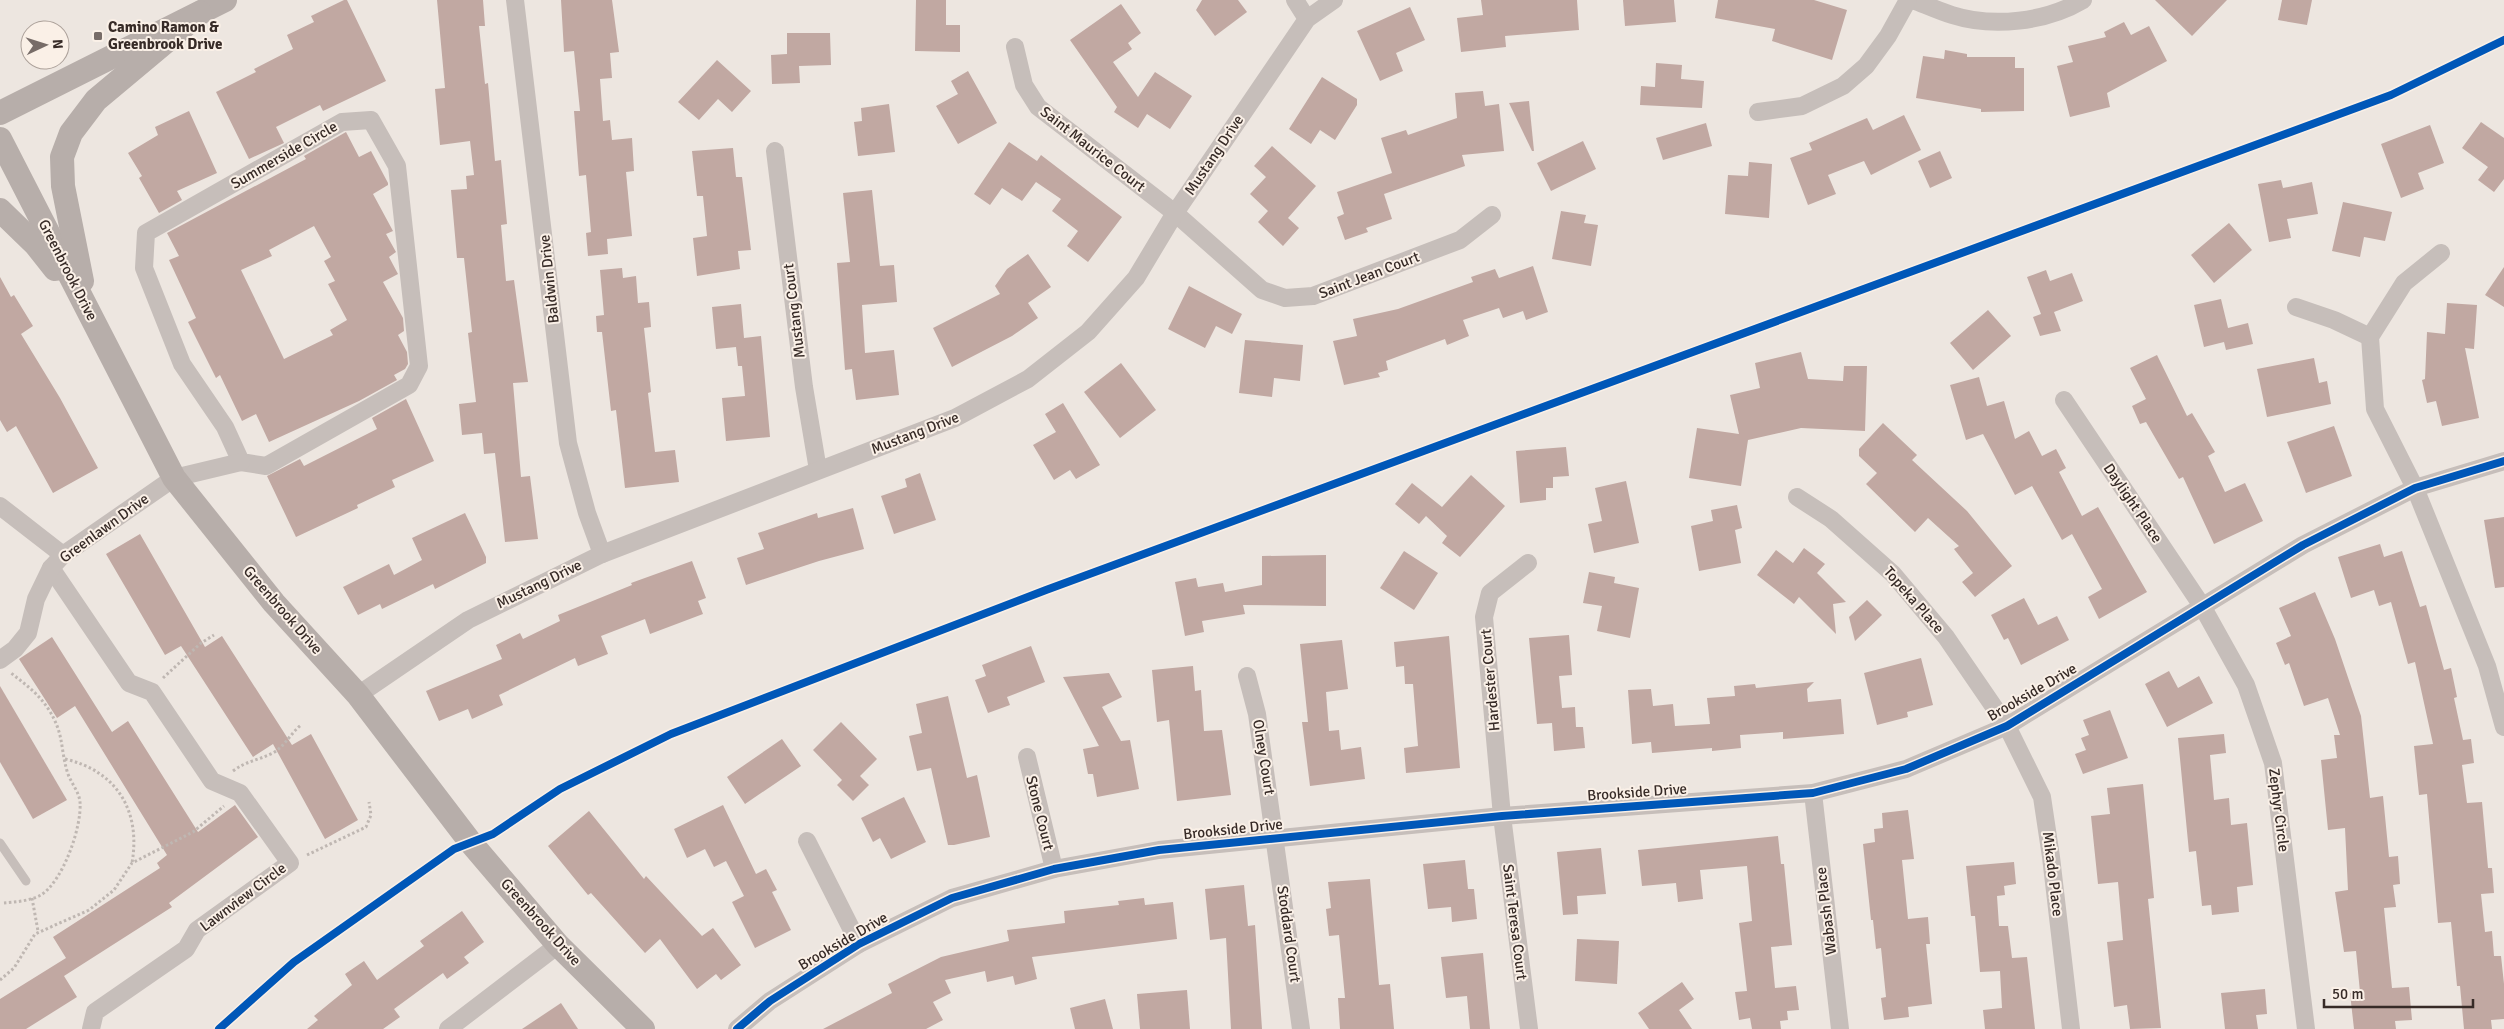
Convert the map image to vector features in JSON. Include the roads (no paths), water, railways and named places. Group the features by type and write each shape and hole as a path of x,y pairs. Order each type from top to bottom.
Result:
{"street":[{"path":"0,113 225,0"},
{"name":"Baldwin Drive","path":"515,0 568,443 587,513 602,554"},
{"path":"1295,0 1307,19"},
{"name":"Mustang Drive","path":"358,695 468,620 602,554 955,418 1028,379 1088,332 1136,278 1175,213 1307,19 1334,0"},
{"path":"1758,112 1802,106 1843,86 1866,66 1908,0"},
{"path":"1913,0 1953,16 1988,21 2032,19 2083,0"},
{"path":"88,310 63,186 62,157 71,133 96,100 113,84 200,12"},
{"name":"Saint Maurice Court","path":"1015,47 1024,85 1038,107 1175,213"},
{"name":"Summerside Circle","path":"174,478 241,462 266,466 409,384 419,366 397,166 371,120 342,122 146,233 144,268 182,364 226,427 241,462"},
{"name":"Greenbrook Drive","path":"0,138 174,478 274,603 358,695 471,843 558,945 643,1029"},
{"name":"Mustang Court","path":"775,151 804,387 818,470"},
{"path":"0,210 36,246 88,310"},
{"name":"Saint Jean Court","path":"1175,213 1262,290 1285,298 1313,296 1460,240 1492,215"},
{"path":"2441,253 2404,283 2370,337 2375,409 2415,488 2487,666 2504,727"},
{"path":"2296,307 2370,337"},
{"name":"Daylight Place","path":"2064,400 2202,606"},
{"name":"Brookside Drive","path":"737,1029 770,1001 859,944 952,898 1054,869 1159,850 1502,816 1813,794 1906,769 2007,726 2303,545 2415,488 2504,461"},
{"name":"Greenlawn Drive","path":"3,664 28,633 36,600 57,561 174,478"},
{"name":"Topeka Place","path":"1797,496 1832,519 1893,574 1946,637 2007,726"},
{"path":"0,506 57,561"},
{"name":"Lawnview Circle","path":"57,561 129,683 152,692 212,781 240,793 290,863 197,930 186,949 95,1012 91,1029"},
{"name":"Hardester Court","path":"1502,816 1484,617 1490,593 1528,563"},
{"name":"Zephyr Circle","path":"2202,606 2246,685 2273,763 2306,1029"},
{"name":"Olney Court","path":"1247,676 1257,714 1276,839"},
{"name":"Mikado Place","path":"2007,726 2042,797 2071,1029"},
{"name":"Stone Court","path":"1027,757 1054,869"},
{"name":"Wabash Place","path":"1813,794 1840,1029"},
{"name":"Saint Teresa Court","path":"1502,816 1529,1029"},
{"name":"Stoddard Court","path":"1276,839 1301,1029"},
{"path":"807,842 859,944"},
{"path":"448,1029 558,945"}],"lane":[{"path":"0,843 26,881"}],"place":[{"name":"Camino Ramon & Greenbrook Drive","path":"98,36"}]}
